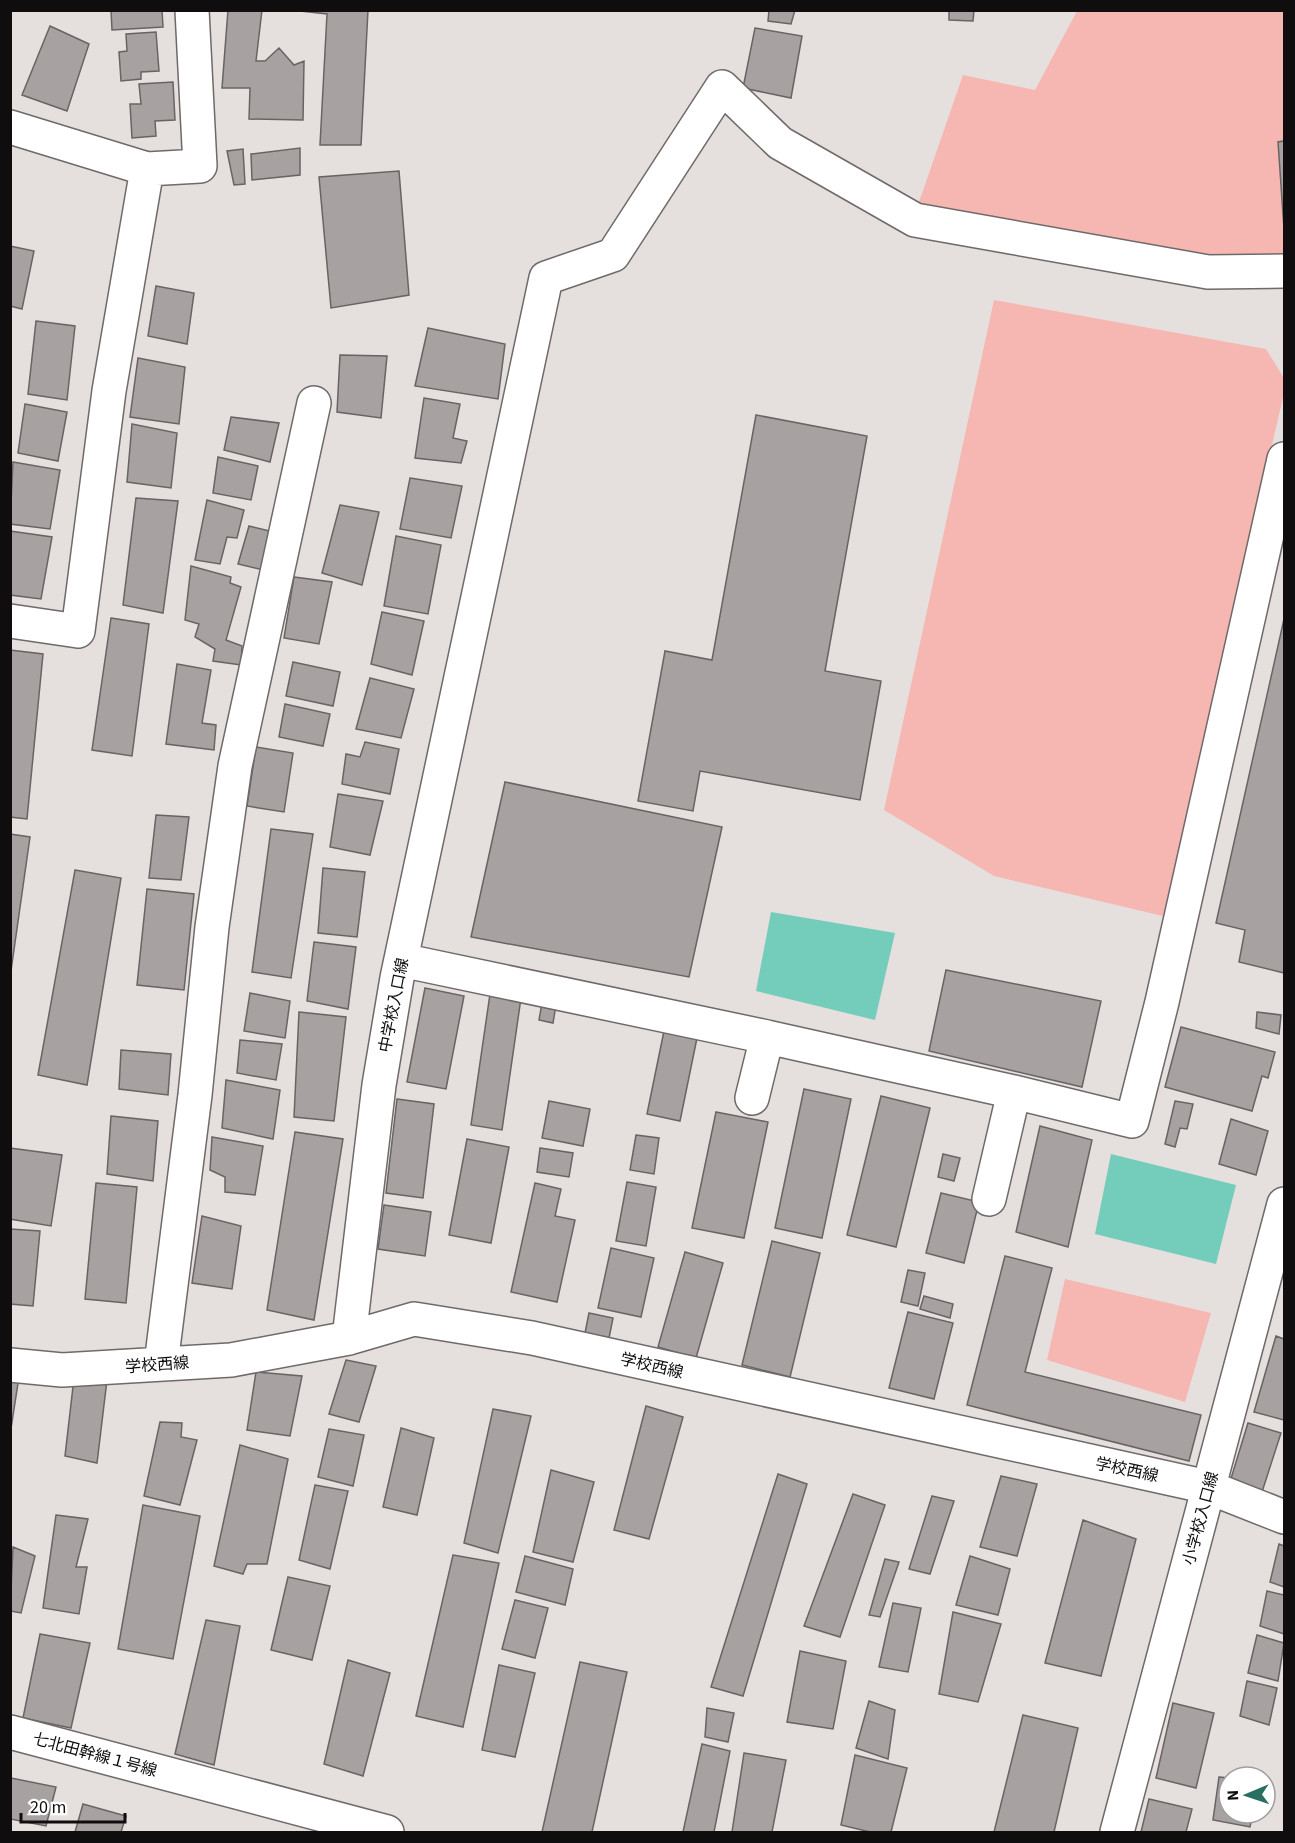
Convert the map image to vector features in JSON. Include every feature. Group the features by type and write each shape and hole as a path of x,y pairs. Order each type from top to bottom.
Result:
{"street":[{"path":"10,126 147,169 200,166 192,10"},
{"name":"中学校入口線","path":"349,1338 378,1085 401,960 546,278 614,255 722,87 780,143 915,220 1208,272 1284,271"},
{"path":"10,621 78,631 109,391 147,169"},
{"path":"161,1364 195,1095 212,927 235,766 314,403"},
{"path":"401,960 767,1036 1132,1121 1162,1002 1284,459"},
{"path":"752,1098 767,1036"},
{"path":"989,1199 1014,1092"},
{"name":"小学校入口線","path":"1117,1833 1284,1204"},
{"name":"学校西線","path":"10,1365 62,1370 231,1360 349,1338 414,1319 532,1338 1208,1487 1284,1517"},
{"name":"七北田幹線１号線","path":"10,1732 387,1833"}],"shaded area":[{"path":"1077,11 1284,11 1284,259 1207,257 918,205 963,75 1035,90"},
{"path":"994,300 1266,349 1284,378 1284,393 1163,916 994,876 884,810"},
{"path":"771,912 895,933 875,1020 756,991"},
{"path":"1111,1154 1236,1185 1216,1264 1095,1234"},
{"path":"1065,1279 1211,1313 1185,1402 1047,1360"}],"building":[{"path":"111,10 162,10 163,27 112,30"},
{"path":"228,10 262,10 256,61 265,61 279,48 294,65 304,61 303,120 249,119 250,88 222,88"},
{"path":"291,10 368,10 361,145 320,145 327,14"},
{"path":"769,10 795,10 791,24 768,21"},
{"path":"949,10 974,10 973,21 949,20"},
{"path":"50,26 89,44 67,111 22,95"},
{"path":"755,28 802,36 791,98 743,88"},
{"path":"156,32 159,71 141,72 141,79 121,81 119,52 127,51 126,34"},
{"path":"173,82 175,120 155,121 156,136 132,138 130,104 141,104 139,84"},
{"path":"1284,141 1284,229 1278,142"},
{"path":"300,148 300,175 252,180 251,154"},
{"path":"243,149 245,184 234,185 227,151"},
{"path":"399,171 409,295 331,308 319,177"},
{"path":"10,246 34,251 22,309 10,306"},
{"path":"156,286 194,293 187,344 148,336"},
{"path":"36,321 75,326 67,400 28,394"},
{"path":"428,328 505,344 498,399 415,386"},
{"path":"340,355 387,356 381,418 337,412"},
{"path":"138,358 185,367 179,424 130,417"},
{"path":"424,398 460,404 453,438 467,441 461,463 415,458"},
{"path":"25,404 67,412 58,461 18,453"},
{"path":"756,415 867,436 825,671 881,681 860,800 700,771 693,811 638,801 665,651 712,660"},
{"path":"231,417 279,423 270,462 224,450"},
{"path":"132,424 177,433 171,488 127,482"},
{"path":"218,457 258,466 251,500 213,493"},
{"path":"13,462 60,470 50,529 10,524"},
{"path":"410,478 462,486 451,538 400,529"},
{"path":"136,498 178,501 163,613 123,605"},
{"path":"207,500 244,510 237,538 227,537 220,564 195,560"},
{"path":"340,505 379,512 362,585 322,573"},
{"path":"249,526 274,532 264,570 238,564"},
{"path":"10,531 52,537 41,599 10,595"},
{"path":"396,536 441,545 428,614 384,606"},
{"path":"191,566 231,577 230,583 241,587 226,640 242,646 241,665 213,661 215,649 195,637 199,624 185,620"},
{"path":"294,577 332,582 319,644 284,638"},
{"path":"382,612 424,621 412,675 371,664"},
{"path":"111,618 149,624 132,756 92,750"},
{"path":"1284,619 1284,973 1239,962 1245,930 1216,923"},
{"path":"10,650 43,654 27,819 10,817"},
{"path":"293,662 340,672 333,706 286,696"},
{"path":"177,664 211,670 202,723 216,725 214,750 166,744"},
{"path":"370,678 414,689 401,738 356,729"},
{"path":"285,704 330,714 323,746 279,737"},
{"path":"365,742 399,749 390,794 342,784 346,754 360,757"},
{"path":"256,747 293,753 284,812 247,806"},
{"path":"505,782 722,827 689,977 471,937"},
{"path":"338,794 383,801 370,855 330,847"},
{"path":"156,815 189,817 181,880 149,878"},
{"path":"271,829 313,834 291,978 252,972"},
{"path":"10,834 30,837 10,978"},
{"path":"323,868 365,872 357,937 318,933"},
{"path":"75,870 121,878 87,1085 38,1075"},
{"path":"147,889 194,894 184,990 137,985"},
{"path":"314,942 356,947 348,1009 307,1001"},
{"path":"946,970 1101,1001 1082,1087 929,1051"},
{"path":"425,988 464,996 446,1089 407,1082"},
{"path":"250,993 290,1001 285,1038 244,1031"},
{"path":"490,994 521,998 502,1130 471,1125"},
{"path":"543,997 557,999 553,1023 539,1020"},
{"path":"299,1012 346,1017 334,1121 294,1117"},
{"path":"1257,1012 1281,1015 1279,1034 1256,1028"},
{"path":"1181,1027 1275,1052 1268,1078 1262,1076 1252,1111 1165,1087"},
{"path":"664,1031 697,1038 680,1121 647,1114"},
{"path":"240,1040 282,1044 276,1080 237,1073"},
{"path":"121,1050 171,1054 168,1095 119,1089"},
{"path":"226,1080 280,1090 273,1139 222,1128"},
{"path":"804,1089 851,1099 822,1238 775,1228"},
{"path":"881,1096 930,1108 896,1247 847,1235"},
{"path":"397,1099 434,1104 423,1198 386,1193"},
{"path":"549,1101 590,1109 583,1146 542,1138"},
{"path":"1175,1101 1193,1104 1187,1129 1180,1128 1175,1147 1165,1144"},
{"path":"716,1112 768,1122 744,1238 692,1228"},
{"path":"111,1116 158,1121 153,1181 107,1174"},
{"path":"1231,1119 1268,1131 1256,1175 1219,1164"},
{"path":"1040,1126 1092,1140 1068,1247 1016,1232"},
{"path":"295,1132 343,1139 314,1320 267,1310"},
{"path":"636,1135 659,1138 654,1174 630,1170"},
{"path":"212,1137 263,1146 255,1195 225,1192 225,1177 210,1170"},
{"path":"467,1139 509,1147 491,1243 449,1235"},
{"path":"10,1148 62,1155 51,1226 10,1219"},
{"path":"540,1148 573,1153 569,1177 537,1172"},
{"path":"943,1154 960,1158 954,1181 938,1177"},
{"path":"627,1182 656,1187 646,1246 616,1241"},
{"path":"96,1183 137,1187 126,1303 85,1299"},
{"path":"535,1183 561,1189 555,1216 575,1220 557,1302 511,1292"},
{"path":"941,1193 979,1202 964,1263 926,1253"},
{"path":"384,1205 431,1212 425,1256 378,1249"},
{"path":"202,1216 241,1226 232,1289 192,1283"},
{"path":"10,1229 40,1231 33,1306 10,1304"},
{"path":"772,1241 820,1253 790,1377 742,1365"},
{"path":"611,1248 654,1258 641,1317 598,1308"},
{"path":"685,1252 723,1263 696,1358 658,1347"},
{"path":"1005,1256 1052,1268 1025,1372 1201,1415 1189,1461 967,1405"},
{"path":"908,1270 925,1273 918,1306 901,1302"},
{"path":"924,1296 953,1304 950,1318 920,1309"},
{"path":"908,1312 953,1323 934,1399 889,1388"},
{"path":"589,1313 613,1318 609,1338 585,1333"},
{"path":"1276,1336 1284,1339 1284,1420 1254,1412"},
{"path":"346,1360 376,1366 359,1422 329,1414"},
{"path":"256,1372 302,1376 290,1436 247,1430"},
{"path":"10,1376 19,1377 10,1435"},
{"path":"74,1378 107,1380 97,1463 65,1456"},
{"path":"646,1406 683,1417 649,1539 614,1530"},
{"path":"493,1409 531,1416 498,1553 464,1543"},
{"path":"160,1422 182,1423 181,1437 197,1440 180,1505 144,1496"},
{"path":"1248,1423 1281,1433 1261,1495 1229,1485"},
{"path":"401,1428 434,1438 417,1515 383,1507"},
{"path":"329,1429 364,1435 353,1486 318,1477"},
{"path":"240,1445 288,1459 267,1564 247,1564 243,1574 214,1566"},
{"path":"551,1470 594,1482 573,1562 533,1552"},
{"path":"778,1474 807,1484 743,1696 711,1687"},
{"path":"1001,1476 1037,1484 1017,1556 980,1547"},
{"path":"315,1485 348,1491 330,1569 299,1560"},
{"path":"853,1494 885,1505 840,1637 804,1626"},
{"path":"932,1496 954,1501 930,1574 909,1569"},
{"path":"143,1505 200,1516 173,1659 118,1649"},
{"path":"56,1515 88,1519 76,1567 87,1567 79,1614 43,1608"},
{"path":"1083,1520 1136,1539 1101,1676 1045,1663"},
{"path":"1279,1544 1284,1546 1284,1587 1270,1582"},
{"path":"13,1547 35,1556 21,1613 10,1611"},
{"path":"453,1555 499,1563 463,1727 416,1716"},
{"path":"525,1556 573,1569 565,1605 516,1592"},
{"path":"970,1556 1010,1569 998,1615 956,1605"},
{"path":"885,1559 899,1562 880,1617 869,1615"},
{"path":"288,1577 330,1586 312,1660 271,1650"},
{"path":"1267,1591 1284,1595 1284,1634 1260,1626"},
{"path":"515,1600 548,1608 535,1658 502,1649"},
{"path":"893,1603 921,1608 908,1672 879,1667"},
{"path":"953,1612 1001,1624 978,1702 939,1694"},
{"path":"206,1620 240,1626 214,1765 175,1754"},
{"path":"40,1634 90,1643 71,1728 23,1718"},
{"path":"1257,1635 1284,1643 1278,1681 1248,1673"},
{"path":"800,1651 846,1661 833,1729 787,1722"},
{"path":"348,1660 390,1673 363,1776 324,1764"},
{"path":"580,1662 627,1672 592,1832 542,1832"},
{"path":"499,1665 535,1673 515,1757 482,1750"},
{"path":"1247,1681 1277,1688 1269,1725 1240,1716"},
{"path":"869,1701 895,1710 888,1759 856,1748"},
{"path":"1173,1703 1214,1713 1196,1788 1156,1778"},
{"path":"707,1708 734,1713 728,1742 705,1737"},
{"path":"1023,1715 1078,1728 1054,1832 994,1832"},
{"path":"702,1744 730,1751 714,1832 683,1832"},
{"path":"744,1753 786,1760 772,1832 732,1832"},
{"path":"855,1755 907,1768 891,1832 870,1832 841,1825"},
{"path":"11,1778 56,1787 46,1826 10,1819"},
{"path":"1217,1791 1217,1821 1213,1820"},
{"path":"1149,1799 1192,1809 1186,1832 1141,1832"},
{"path":"83,1804 126,1816 121,1832 75,1832"}]}
